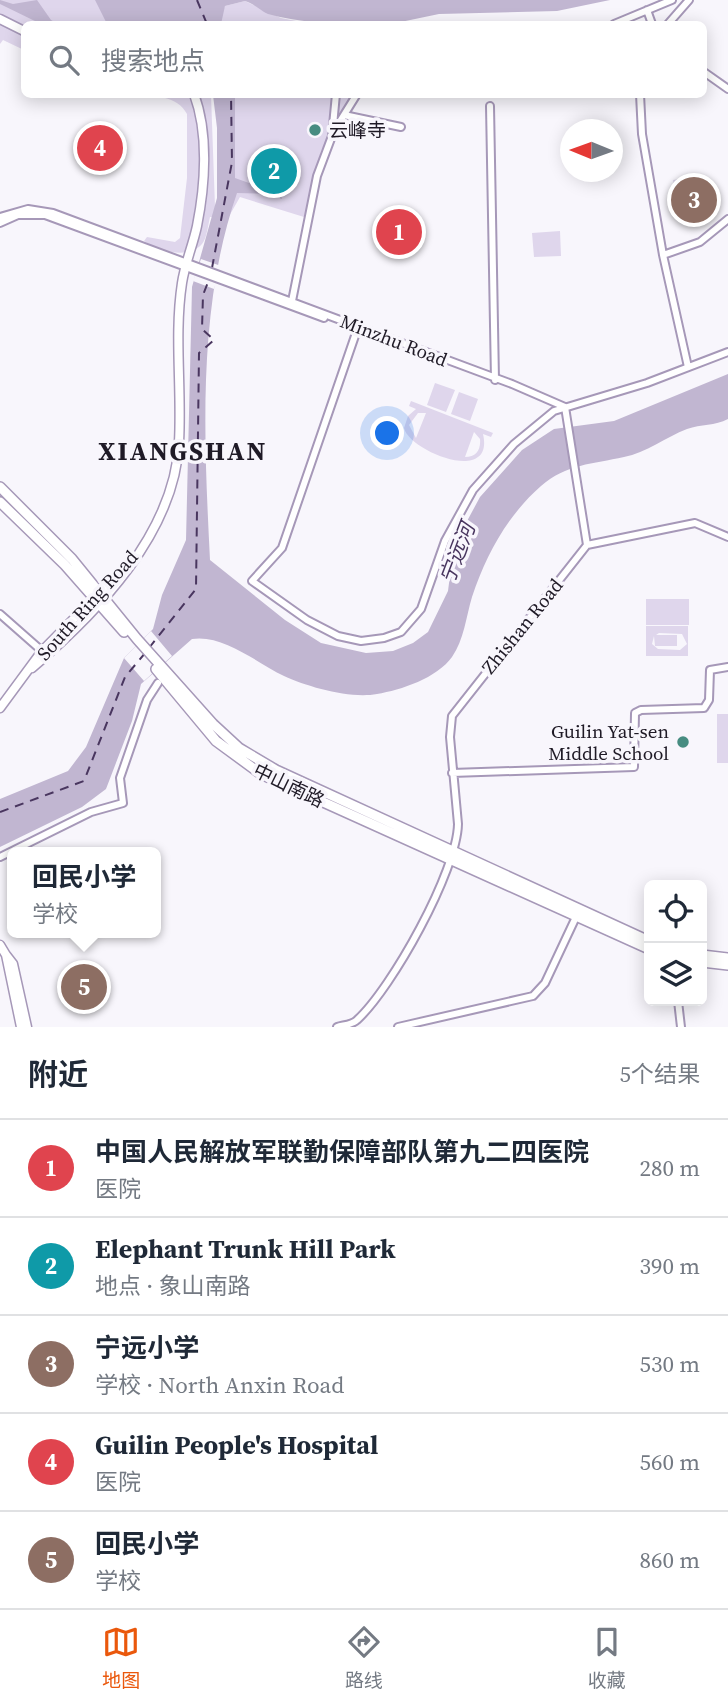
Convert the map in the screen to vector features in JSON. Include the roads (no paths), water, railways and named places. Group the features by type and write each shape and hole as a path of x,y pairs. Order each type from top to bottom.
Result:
{"highway":[{"path":"0,488 72,559 98,598"},
{"path":"0,502 98,598"},
{"name":"中山南路","path":"98,598 160,669 206,731 252,768 451,855"},
{"path":"451,855 576,917 644,947"},
{"path":"451,855 644,939"},
{"path":"707,956 726,961"},
{"path":"707,962 726,961"}],"main road":[{"path":"0,19 21,30"},
{"name":"South Ring Road","path":"32,668 132,559 161,513 176,470 179,444 178,335 191,266 201,189 202,130 195,98"},
{"name":"South Ring Road","path":"32,668 42,651 98,598"},
{"path":"0,708 32,668"},
{"path":"0,945 20,1027"},
{"path":"3,956 13,964 27,1027"}],"street":[{"path":"621,21 672,0"},
{"path":"671,21 689,0"},
{"path":"647,10 651,21"},
{"path":"707,74 728,89"},
{"path":"332,136 336,98"},
{"path":"292,301 317,176 332,136 355,98"},
{"path":"640,98 642,134 663,255 688,367"},
{"path":"490,106 495,379"},
{"path":"344,115 401,127"},
{"path":"0,217 28,209 47,211 220,277"},
{"path":"0,223 18,215 45,215 191,266"},
{"path":"663,255 700,242 728,219"},
{"name":"Minzhu Road","path":"220,277 495,379"},
{"name":"Minzhu Road","path":"220,277 292,301 565,407"},
{"path":"357,330 282,548 252,581 307,620 338,636 361,641 384,638 401,632 421,609 445,541 473,490 514,444 554,411 587,403 728,352"},
{"path":"565,407 587,545 695,523 728,537"},
{"name":"Zhishan Road","path":"356,1025 382,990 415,936 451,855 458,824 449,726 452,716 587,545"},
{"path":"0,614 42,651"},
{"path":"452,773 634,767 635,713 641,710 704,708 709,700 710,670 728,667"},
{"path":"20,847 91,812 124,803 120,778 147,700 159,683"},
{"path":"398,1027 533,996 545,983 576,917"},
{"path":"679,1006 681,1027"},
{"path":"337,1027 356,1025"}],"water":[{"path":"0,0 13,4 37,0 53,21 35,21 0,4"},
{"path":"95,0 610,0 557,11 439,14 405,21 308,21 268,14 245,1 225,6 222,21 106,21"},
{"name":"宁远河","path":"213,98 235,98 235,178 260,187 277,185 282,199 268,194 237,193 215,282 209,328 205,421 210,560 285,620 321,643 366,653 393,651 413,643 428,632 448,591 453,552 480,497 522,450 554,429 614,421 728,374 728,419 687,429 632,455 570,469 541,486 508,523 491,551 472,597 462,636 452,657 437,671 418,682 366,695 329,691 284,676 228,645 192,639 141,684 132,721 106,789 82,807 0,847 0,799 68,771 86,747 124,658 153,629 162,595 186,540 192,287 217,198 217,128"}],"place":[{"name":"云峰寺","path":"315,130"},
{"name":"Guilin People's Hospital","path":"100,148"},
{"name":"Elephant Trunk Hill Park","path":"274,171"},
{"name":"宁远小学","path":"694,200"},
{"name":"中国人民解放军联勤保障部队第九二四医院","path":"399,232"},
{"name":"Guilin Yat-sen Middle School","path":"683,742"},
{"name":"回民小学","path":"84,987"}],"district":[{"name":"XIANGSHAN","path":"183,451"}]}
